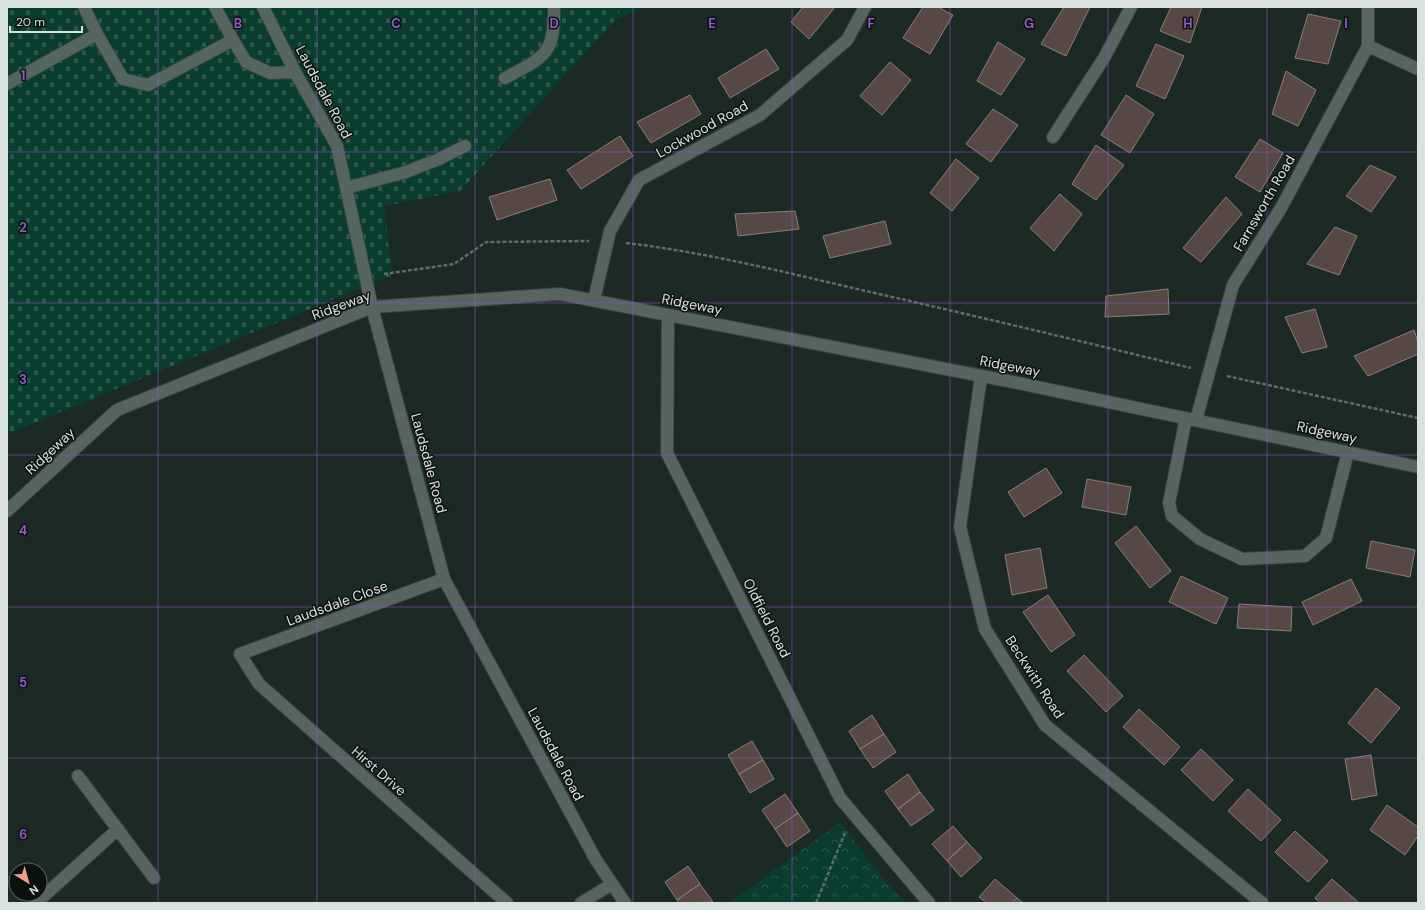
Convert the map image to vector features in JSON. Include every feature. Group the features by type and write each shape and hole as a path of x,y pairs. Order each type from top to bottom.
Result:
{"street":[{"path":"84,7 97,34 123,79 148,85 233,40"},
{"path":"215,7 246,62 270,73 295,72"},
{"name":"Laudsdale Road","path":"263,7 295,72 337,146 372,307 444,579 596,860 625,903"},
{"path":"505,78 538,60 549,49 555,26 554,7"},
{"name":"Lockwood Road","path":"594,300 610,231 639,180 760,115 847,40 865,7"},
{"path":"1053,137 1104,58 1131,7"},
{"name":"Farnsworth Road","path":"1348,452 1326,538 1306,556 1242,559 1200,539 1172,516 1169,503 1191,419 1209,372 1234,285 1281,208 1368,46 1368,7"},
{"path":"7,84 97,34"},
{"path":"1368,46 1418,70"},
{"path":"346,188 406,172 439,159 465,146"},
{"name":"Ridgeway","path":"7,511 116,410 372,307 560,294 981,376 1418,467"},
{"name":"Oldfield Road","path":"668,315 667,453 840,798 929,903"},
{"name":"Beckwith Road","path":"981,376 960,527 985,629 1045,725 1262,903"},
{"name":"Laudsdale Close","path":"240,654 444,579"},
{"name":"Hirst Drive","path":"240,654 258,684 507,903"},
{"path":"78,776 154,878"},
{"path":"36,903 118,829"},
{"path":"581,903 612,884"}],"path":[{"path":"365,276 454,264 486,242 608,241 659,247 714,256 959,312 1209,372 1418,418"},
{"path":"816,903 853,814"}],"green space":[{"path":"7,7 622,7 615,20 460,191 384,206 392,275 7,434"},
{"path":"622,7 645,7 615,20"},
{"path":"840,822 887,884 907,903 729,903"}],"building":[{"path":"803,7 835,7 809,39 791,22"},
{"path":"923,7 938,7 953,15 930,54 903,38"},
{"path":"1064,7 1090,7 1066,56 1041,44"},
{"path":"1171,7 1202,7 1190,43 1160,31"},
{"path":"1308,14 1341,21 1328,64 1295,58"},
{"path":"998,42 1025,59 1001,95 977,81"},
{"path":"1156,44 1184,56 1165,99 1136,86"},
{"path":"766,49 779,69 730,98 718,78"},
{"path":"890,62 911,80 882,115 860,96"},
{"path":"1286,71 1316,90 1298,126 1272,114"},
{"path":"690,95 701,114 651,143 637,122"},
{"path":"1126,95 1154,114 1130,153 1101,135"},
{"path":"993,109 1018,125 991,162 966,144"},
{"path":"620,136 633,156 581,189 567,170"},
{"path":"1260,139 1283,153 1260,192 1235,177"},
{"path":"1096,145 1124,165 1096,200 1072,184"},
{"path":"956,159 979,178 952,211 930,193"},
{"path":"1370,165 1396,177 1371,212 1346,196"},
{"path":"550,179 557,200 497,220 489,197"},
{"path":"1060,194 1082,214 1054,251 1030,228"},
{"path":"1226,197 1242,214 1201,262 1183,248"},
{"path":"795,211 799,229 738,236 735,214"},
{"path":"885,221 891,244 830,258 823,236"},
{"path":"1335,227 1357,236 1339,275 1307,264"},
{"path":"1168,289 1169,314 1105,317 1106,296"},
{"path":"1315,309 1327,347 1302,353 1285,317"},
{"path":"1414,330 1418,342 1418,354 1368,376 1354,356"},
{"path":"1046,468 1062,493 1024,517 1008,492"},
{"path":"1087,479 1131,487 1126,515 1082,507"},
{"path":"1136,526 1171,571 1150,588 1115,543"},
{"path":"1371,541 1415,550 1410,577 1366,568"},
{"path":"1040,548 1047,588 1012,595 1005,555"},
{"path":"1181,576 1228,598 1216,624 1169,602"},
{"path":"1351,579 1362,601 1313,625 1302,602"},
{"path":"1048,595 1075,635 1051,652 1023,612"},
{"path":"1239,604 1292,607 1291,631 1237,628"},
{"path":"1084,655 1123,696 1106,712 1067,671"},
{"path":"1376,688 1400,708 1371,743 1348,723"},
{"path":"1139,709 1180,747 1164,765 1123,727"},
{"path":"872,715 884,734 860,749 849,731"},
{"path":"884,734 896,752 873,768 860,749"},
{"path":"752,741 763,760 739,774 728,755"},
{"path":"1201,749 1233,780 1213,801 1181,770"},
{"path":"1371,755 1377,795 1352,800 1345,759"},
{"path":"763,760 774,779 750,793 739,774"},
{"path":"908,774 920,792 898,809 885,791"},
{"path":"1248,789 1281,820 1261,841 1228,811"},
{"path":"920,792 934,810 911,826 898,809"},
{"path":"785,794 798,813 775,829 762,810"},
{"path":"1387,805 1418,827 1418,836 1405,855 1370,830"},
{"path":"798,813 810,831 787,847 775,829"},
{"path":"953,826 967,842 947,861 932,844"},
{"path":"1295,831 1328,861 1308,882 1275,852"},
{"path":"967,842 982,858 961,877 947,861"},
{"path":"688,866 700,884 677,900 665,882"},
{"path":"995,879 1017,898 1012,903 986,903 979,897"},
{"path":"1332,879 1359,903 1320,903 1315,898"},
{"path":"700,884 713,902 679,903 677,900"},
{"path":"1017,898 1023,903 1012,903"}]}
